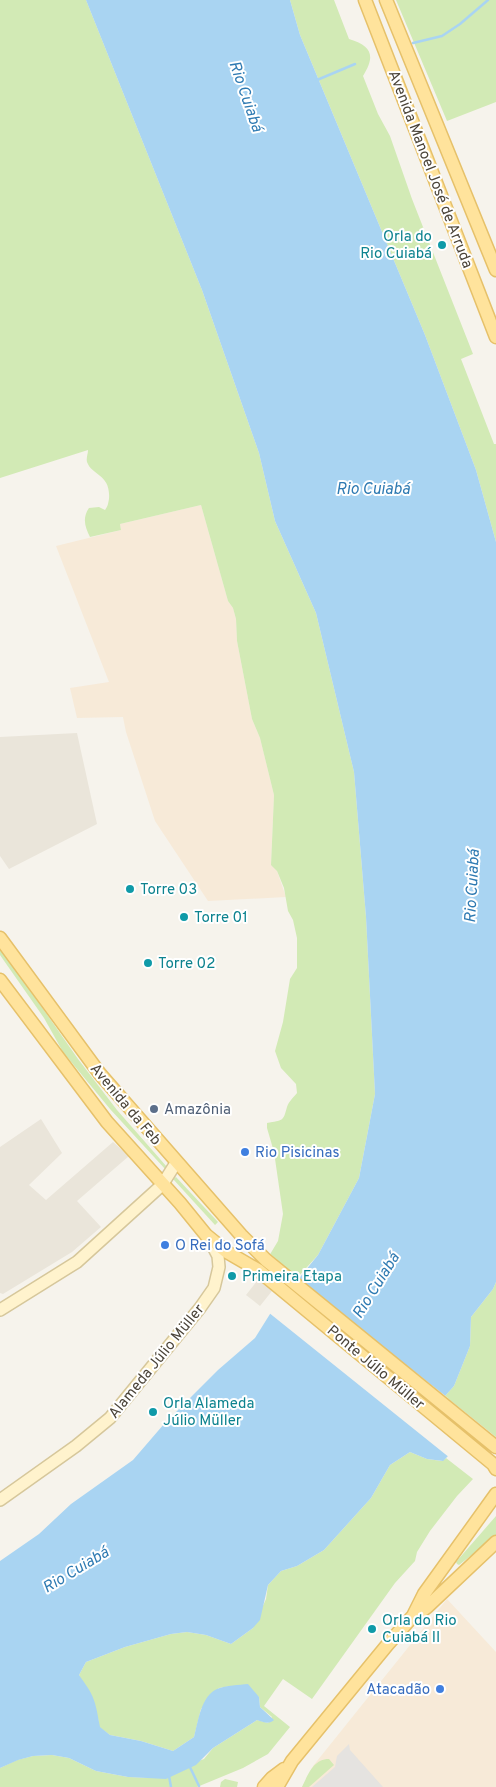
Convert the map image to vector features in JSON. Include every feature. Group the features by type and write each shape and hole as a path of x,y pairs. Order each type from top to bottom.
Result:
{"main road":[{"name":"Avenida Manoel José de Arruda","path":"365,0 496,338"},
{"name":"Avenida Manoel José de Arruda","path":"386,0 496,270"},
{"name":"Avenida da Feb","path":"0,938 100,1074 241,1235 262,1265"},
{"name":"Avenida da Feb","path":"0,980 107,1122 180,1203 206,1235 227,1252 262,1265"},
{"path":"0,1310 77,1262 162,1185 176,1163"},
{"name":"Alameda Júlio Müller","path":"0,1500 76,1446 110,1418 200,1308 214,1288 219,1267 216,1249 206,1235"},
{"name":"Ponte Júlio Müller","path":"262,1265 496,1447"},
{"name":"Ponte Júlio Müller","path":"262,1265 495,1466"},
{"path":"277,1787 288,1766 413,1616 424,1594 496,1494"},
{"path":"413,1616 427,1607 496,1542"},
{"path":"264,1787 272,1778 288,1766"}],"shaded area":[{"path":"201,505 228,601 233,608 236,619 237,641 252,719 260,738 274,795 271,864 277,871 286,897 208,901 155,821 126,732 123,717 77,718 70,688 109,682 56,546 121,530 120,524"},
{"path":"77,733 97,824 9,869 0,856 0,737"},
{"path":"41,1119 62,1153 29,1185 46,1200 113,1142 129,1156 77,1201 101,1227 72,1252 3,1294 0,1293 0,1147"},
{"path":"274,1259 288,1271 260,1306 246,1295"},
{"name":"Atacadão","path":"447,1599 496,1652 496,1787 302,1787 313,1766"},
{"path":"349,1744 350,1750 383,1787 312,1787 335,1767 337,1756"}],"green space":[{"path":"0,0 86,0 202,290 259,453 275,521 316,613 354,772 366,917 375,1094 359,1178 318,1255 297,1278 269,1256 278,1241 283,1214 274,1152 267,1123 282,1120 289,1103 297,1093 296,1084 281,1068 275,1051 283,1022 290,979 297,968 297,938 293,920 288,911 284,888 277,871 271,865 274,795 260,738 252,719 237,641 236,619 233,608 228,601 201,505 120,524 121,530 90,537 85,522 87,512 89,508 99,507 105,510 109,499 109,491 101,476 89,467 87,462 88,450 0,478"},
{"path":"290,0 334,0 349,39 363,45 369,53 369,63 363,76 378,114 390,136 412,199 473,354 461,359 494,444 496,444 496,542 476,470 425,335 300,35"},
{"path":"396,0 496,0 496,102 447,121"},
{"path":"0,947 78,1059 117,1110 167,1167 166,1170 110,1109 63,1052 44,1018 0,955"},
{"path":"176,1177 218,1222 215,1225 173,1179"},
{"path":"496,1282 496,1437 445,1396 454,1386 470,1346 471,1317 493,1289"},
{"path":"410,1452 427,1459 442,1461 446,1458 473,1479 430,1531 417,1552 415,1561 395,1583 312,1699 283,1679 264,1706 290,1727 268,1754 243,1768 197,1787 0,1787 0,1768 17,1760 33,1756 52,1755 69,1758 96,1771 128,1777 154,1778 204,1759 213,1748 257,1720 268,1723 272,1717 260,1707 259,1697 231,1686 219,1688 201,1709 194,1737 173,1751 141,1741 110,1735 99,1727 98,1718 79,1675 86,1662 125,1647 171,1634 187,1632 206,1635 231,1644 253,1628 266,1599 268,1585 281,1571 297,1566 324,1550 371,1498 390,1465"},
{"path":"496,1516 496,1536 459,1565 457,1564 456,1562"},
{"path":"329,1759 334,1765 309,1787 302,1787 315,1765"},
{"path":"225,1779 238,1782 237,1787 220,1787 221,1782"}],"water":[{"name":"Rio Cuiabá","path":"86,0 290,0 300,35 425,335 476,470 496,542 496,1282 493,1289 471,1317 470,1346 454,1386 445,1396 452,1452 443,1461 427,1459 410,1452 390,1465 371,1498 324,1550 297,1566 281,1571 268,1585 260,1620 253,1628 231,1644 206,1635 187,1632 171,1634 125,1647 86,1662 79,1675 94,1699 100,1727 110,1735 141,1741 173,1751 194,1737 201,1710 207,1697 217,1689 237,1685 248,1684 259,1697 260,1707 274,1720 268,1723 257,1720 213,1748 196,1765 166,1779 128,1777 96,1771 69,1758 52,1755 33,1756 0,1768 0,1561 39,1534 71,1504 133,1460 164,1424 218,1370 255,1338 270,1314 318,1255 359,1178 375,1094 366,917 354,772 316,613 275,521 259,453 202,290"}],"pier":[{"path":"295,1277 448,1398 450,1410 457,1427 457,1441 454,1453 450,1458 268,1312"}],"waterway":[{"path":"413,43 442,36 460,24 488,0"},
{"path":"317,80 355,64"},
{"path":"189,1765 199,1786"},
{"path":"169,1776 171,1787"}],"place":[{"name":"Orla do Rio Cuiabá","path":"442,245"},
{"name":"Torre 03","path":"130,889"},
{"name":"Torre 01","path":"184,917"},
{"name":"Torre 02","path":"148,963"},
{"name":"Amazônia","path":"154,1109"},
{"name":"Rio Pisicinas","path":"245,1152"},
{"name":"O Rei do Sofá","path":"165,1245"},
{"name":"Primeira Etapa","path":"232,1276"},
{"name":"Orla Alameda Júlio Müller","path":"153,1412"},
{"name":"Orla do Rio Cuiabá II","path":"372,1629"},
{"name":"Atacadão","path":"440,1689"}]}
